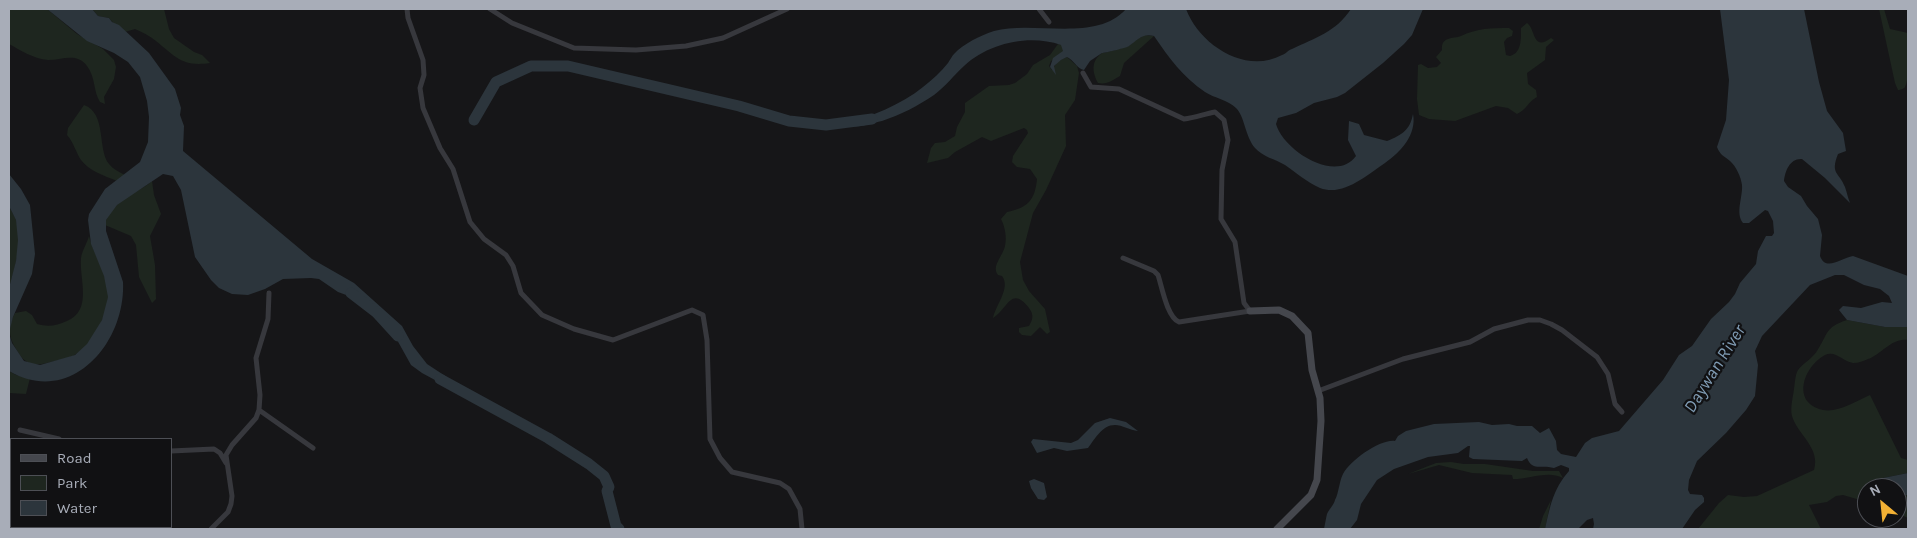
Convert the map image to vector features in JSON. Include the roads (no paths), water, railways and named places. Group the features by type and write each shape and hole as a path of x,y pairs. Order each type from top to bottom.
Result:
{"street":[{"path":"407,9 408,18 423,60 424,75 420,88 423,108 440,148 453,169 470,222 484,239 506,255 513,266 521,294 542,314 574,329 613,340 692,310 703,315 707,340 710,439 720,458 732,472 780,483 788,489 800,509 802,529"},
{"path":"490,9 512,23 574,48 636,50 686,46 723,38 787,9"},
{"path":"1040,9 1049,22"},
{"path":"1083,73 1092,87 1119,89 1184,119 1215,112 1224,120 1228,140 1222,170 1221,219 1235,242 1244,303 1250,311"},
{"path":"1122,258 1154,271 1158,275 1171,314 1179,322 1250,311 1279,310 1292,316 1308,333 1312,370 1318,391 1321,420 1318,480 1311,495 1277,529"},
{"path":"212,529 228,512 231,504 232,496 226,456 232,445 256,418 259,410 260,394 256,358 268,319 269,293"},
{"path":"1318,391 1403,360 1470,342 1494,329 1528,320 1540,320 1562,330 1597,356 1608,374 1616,404 1622,412"},
{"path":"259,410 313,448"},
{"path":"20,430 55,438"},
{"path":"172,451 214,449 220,453 226,463"}],"water":[{"path":"47,9 92,9 98,16 109,18 112,22 119,25 149,53 175,89 184,126 183,151 312,259 354,283 402,326 413,346 427,364 459,385 446,386 411,365 386,320 379,312 360,300 338,292 319,279 283,279 265,289 248,295 232,294 219,288 195,257 181,190 173,176 163,174 117,205 106,220 106,231 123,282 122,305 115,327 105,346 90,363 73,375 53,381 32,380 9,371 9,333 12,343 24,361 40,365 75,355 87,344 102,320 108,297 104,276 91,244 89,214 105,189 140,162 148,142 149,117 147,101 140,77 128,62 114,53 87,41"},
{"path":"1126,9 1186,9 1192,22 1212,44 1225,53 1253,61 1268,60 1317,38 1332,29 1351,9 1423,9 1412,35 1404,44 1345,93 1314,103 1296,113 1278,118 1276,124 1281,134 1299,153 1324,165 1336,166 1347,164 1356,156 1348,140 1349,121 1359,124 1364,135 1387,141 1407,128 1413,114 1413,129 1402,148 1391,159 1370,173 1354,183 1337,190 1320,188 1285,165 1258,151 1249,138 1236,108 1197,86 1177,67 1154,36 1150,35 1140,38 1127,47 1102,53 1090,61 1084,70 1067,57 1054,66 1056,75 1050,67 1053,58 1063,51 1061,45 1036,40 997,46 974,58 938,92 909,110 889,119 868,125 844,125 865,118 905,99 930,82 958,50 967,43 984,35 1010,28 1063,29 1098,25 1113,19"},
{"name":"Daywan River","path":"1720,9 1804,9 1827,111 1843,133 1846,151 1838,154 1835,169 1843,182 1850,203 1825,178 1802,159 1791,163 1787,169 1784,181 1788,187 1801,196 1818,219 1822,235 1820,256 1823,261 1830,264 1853,256 1908,276 1908,327 1885,327 1847,320 1839,310 1843,306 1861,308 1882,302 1892,303 1889,296 1880,289 1864,285 1844,275 1835,275 1810,285 1762,336 1755,351 1758,365 1755,396 1746,410 1726,433 1697,461 1689,480 1688,490 1690,494 1702,495 1704,502 1695,510 1682,529 1593,529 1593,518 1587,520 1578,529 1545,529 1553,499 1569,468 1561,465 1554,468 1534,466 1527,458 1522,461 1473,459 1469,457 1470,446 1468,446 1458,453 1428,457 1394,469 1377,480 1361,504 1357,520 1350,529 1324,529 1327,514 1334,502 1343,474 1347,468 1366,452 1382,443 1395,441 1398,436 1406,431 1434,424 1479,422 1492,425 1532,426 1540,433 1549,428 1556,441 1557,450 1561,454 1576,457 1585,443 1592,438 1619,431 1663,380 1679,355 1692,346 1711,319 1729,302 1740,283 1756,264 1758,251 1766,236 1772,236 1774,233 1773,221 1768,211 1765,210 1749,223 1743,223 1740,215 1741,179 1734,166 1721,154 1717,147 1726,120 1729,80"},
{"path":"9,174 21,189 30,205 35,254 32,274 13,317 9,333 9,288 16,261 18,240 16,220 9,206"},
{"path":"1110,418 1126,422 1138,431 1118,425 1106,427 1088,448 1067,451 1054,448 1037,453 1031,442 1033,439 1071,443 1078,440 1095,423"},
{"path":"1908,473 1908,495 1907,478 1883,478"},
{"path":"1034,479 1044,483 1047,497 1044,500 1038,499 1031,488 1029,481"}],"waterway":[{"path":"474,120 496,82 531,66 568,66 739,106 789,121 826,125 872,119"},
{"path":"351,293 377,313 398,336"},
{"path":"440,379 548,438 589,464 604,476 609,487 607,491 616,526 619,529"}]}
